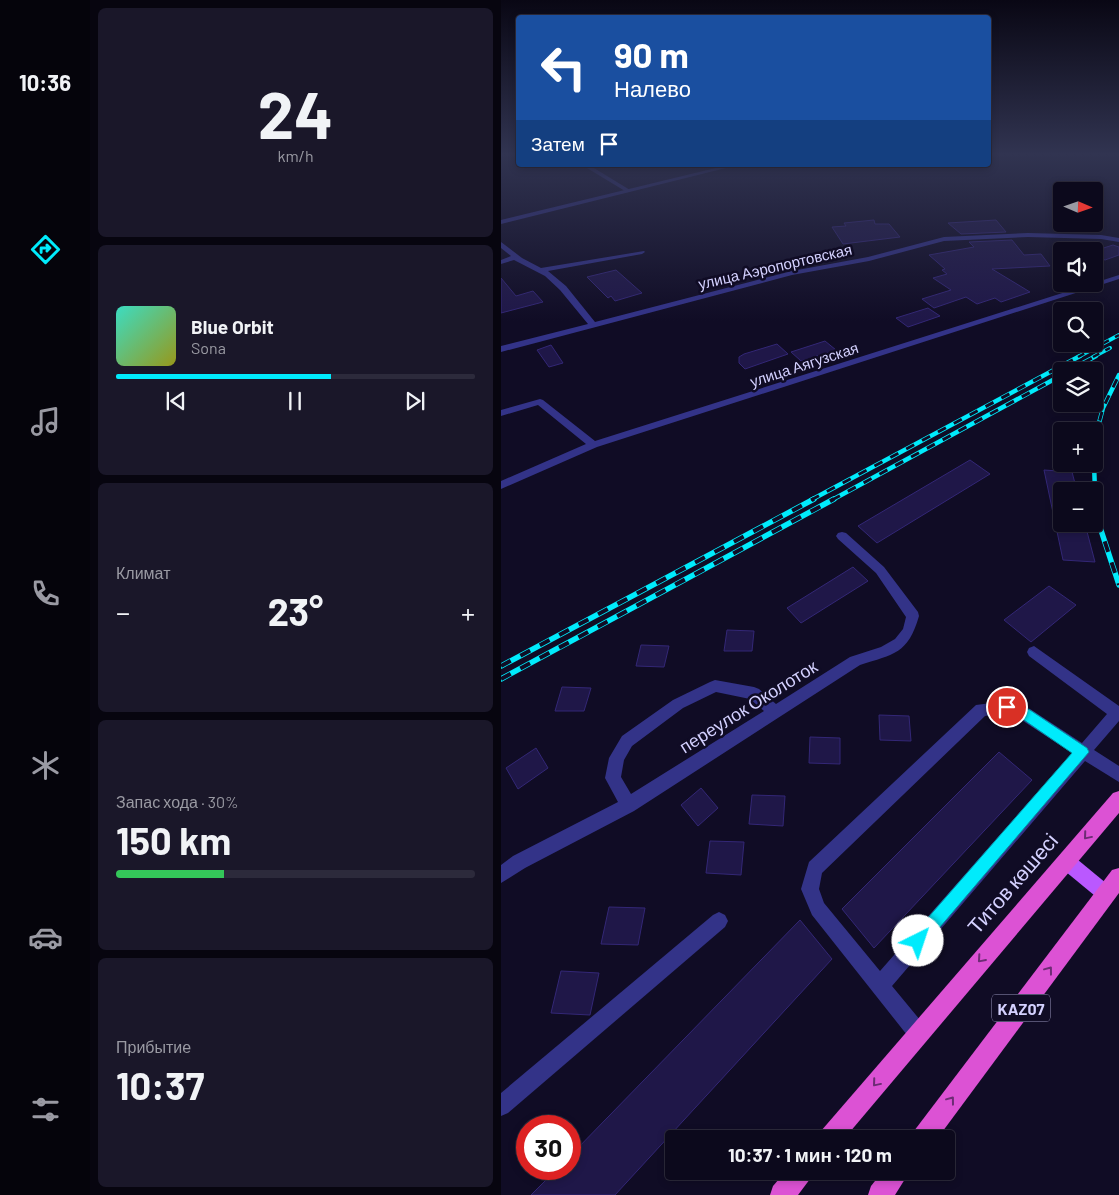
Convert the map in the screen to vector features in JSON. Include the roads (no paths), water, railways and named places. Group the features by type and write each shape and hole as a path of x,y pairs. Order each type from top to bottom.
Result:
{"highway":[{"name":"Титов көшесі","path":"837,1130 1119,799"},
{"name":"KAZ07","path":"929,1130 1119,877"},
{"path":"782,1195 794,1180"},
{"path":"880,1195 891,1180"}],"main road":[{"path":"1066,861 1106,894"}],"street":[{"path":"501,222 549,210"},
{"name":"улица Аэропортовская","path":"501,349 792,273 869,260 944,240 1028,235 1101,237 1119,240"},
{"path":"501,244 515,257 541,270 563,288 592,324"},
{"path":"541,270 642,252"},
{"path":"501,262 515,257"},
{"name":"улица Аягузская","path":"501,485 593,444 1119,277"},
{"path":"501,414 540,402 593,444"},
{"name":"переулок Околоток","path":"501,875 519,862 628,805 855,661 882,652 901,641 909,631 913,616 880,570 842,536"},
{"path":"880,985 1082,752 1118,714 1034,652"},
{"path":"628,805 613,778 617,758 627,741 677,704 715,686 753,693 774,711"},
{"path":"919,1033 818,909 810,890 815,868 981,710 1007,707 1025,714 1119,774"},
{"path":"501,1106 719,921"}],"railway":[{"path":"1078,357 1119,335"},
{"path":"1093,357 1110,348"},
{"path":"811,500 1080,356"},
{"path":"1085,362 1096,356"},
{"path":"1099,422 1103,408 1119,375"},
{"path":"832,500 1053,380"},
{"path":"1094,472 1095,482"},
{"path":"501,666 814,499"},
{"path":"501,679 834,499"},
{"path":"1102,532 1119,585"}]}
